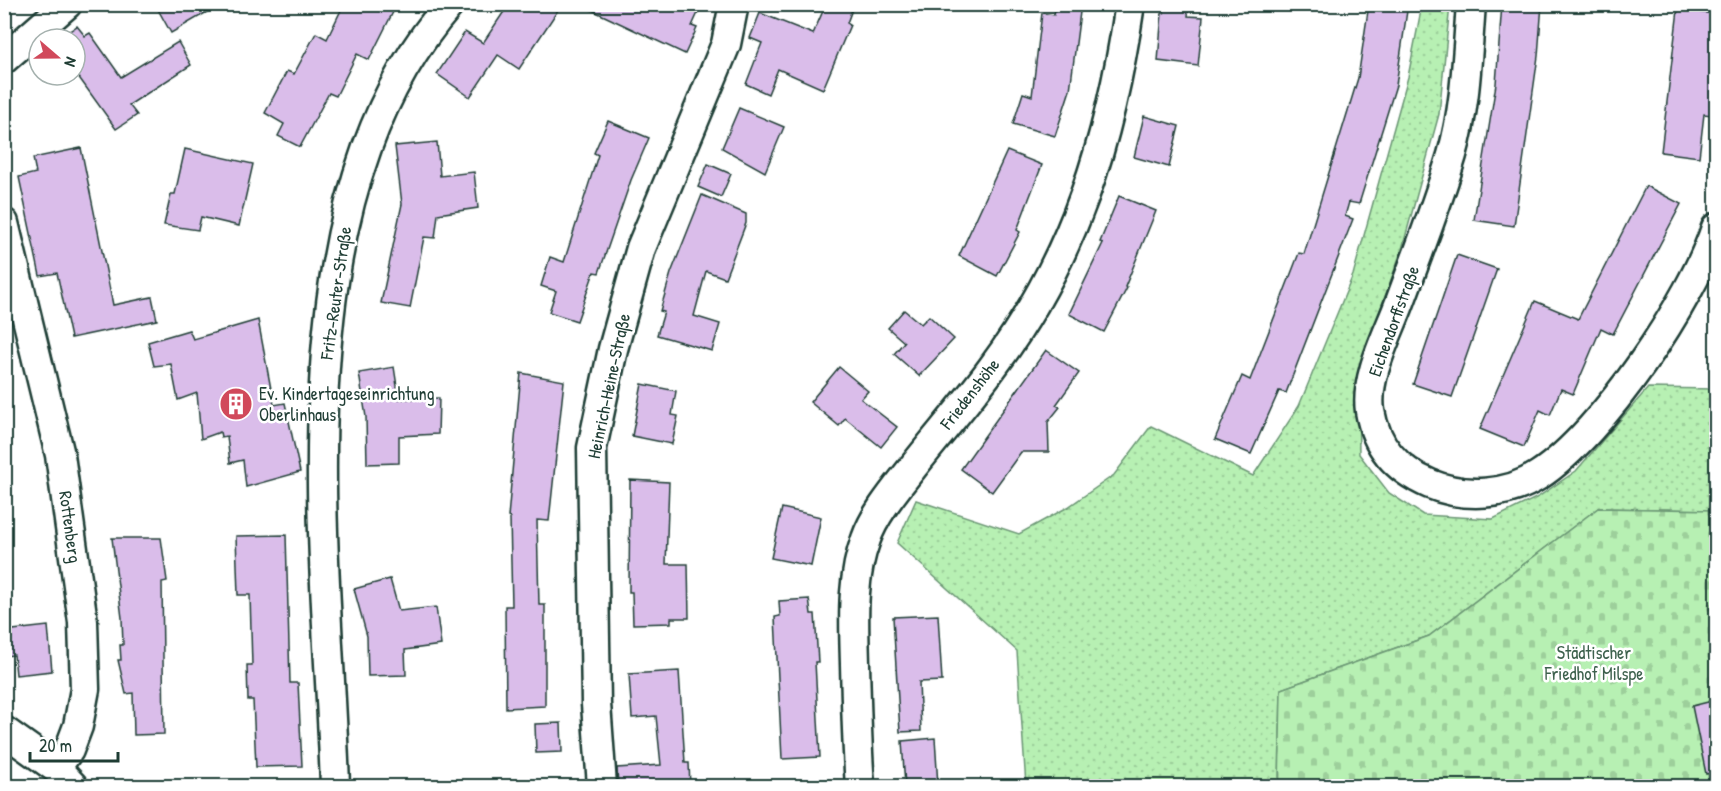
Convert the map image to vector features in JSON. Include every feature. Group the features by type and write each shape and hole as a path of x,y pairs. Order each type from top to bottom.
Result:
{"street":[{"path":"4,59 67,4"},
{"name":"Fritz-Reuter-Straße","path":"335,786 321,513 322,407 337,271 349,206 373,134 400,75 426,32 450,4"},
{"name":"Heinrich-Heine-Straße","path":"602,786 596,704 592,448 613,350 641,248 726,44 734,4"},
{"name":"Friedenshöhe","path":"860,786 854,624 855,578 866,537 891,494 999,358 1037,301 1063,248 1101,152 1119,82 1130,4"},
{"name":"Eichendorffstraße","path":"1471,4 1464,94 1453,152 1436,206 1373,376 1370,410 1381,446 1397,465 1416,478 1445,490 1475,494 1504,489 1537,476 1569,451 1597,422 1628,381 1688,290 1710,248 1716,228"},
{"name":"Rottenberg","path":"4,223 60,454 82,622 85,688 64,777 4,731"}],"green space":[{"path":"1422,5 1450,5 1439,114 1402,249 1372,333 1358,393 1359,454 1389,493 1423,515 1493,519 1538,497 1576,471 1648,388 1716,389 1716,510 1598,508 1429,636 1281,689 1279,786 1026,786 1017,651 897,543 916,500 1019,534 1068,507 1114,475 1151,426 1253,476 1299,406 1353,275 1408,77"},
{"name":"Städtischer Friedhof Milspe","path":"1598,508 1716,510 1716,786 1279,786 1281,689 1429,636"}],"building":[{"path":"155,4 221,4 171,33"},
{"path":"344,4 397,4 369,60 357,54 336,96 329,93 300,147 278,136 284,124 265,113 287,71 294,74 316,33 327,39"},
{"path":"509,4 562,4 519,69 498,55 470,97 437,74 465,32 483,43"},
{"path":"579,4 702,4 692,26 697,28 685,54"},
{"path":"826,4 854,4 847,23 850,25 823,89 778,69 768,94 746,84 762,43 750,38 760,13 813,34"},
{"path":"1056,4 1081,4 1070,90 1055,136 1013,124 1023,93 1032,96 1042,13 1054,15"},
{"path":"1165,4 1189,4 1188,16 1203,17 1198,66 1158,61 1162,13 1164,13"},
{"path":"1369,4 1408,4 1396,85 1359,204 1349,202 1345,216 1353,219 1286,393 1279,391 1251,454 1215,439 1242,376 1250,380 1299,253 1304,254 1358,78"},
{"path":"1502,4 1542,4 1538,56 1514,226 1474,220 1496,84"},
{"path":"1678,10 1716,14 1711,59 1716,59 1712,115 1704,114 1699,157 1661,152"},
{"path":"90,33 121,77 178,42 191,65 129,105 137,115 116,129 86,87 87,35"},
{"path":"739,108 784,127 765,172 722,148"},
{"path":"1144,116 1179,126 1169,167 1134,157"},
{"path":"608,121 649,138 631,180 599,273 594,272 577,321 549,312 556,291 541,286 550,257 564,262 598,155 594,153"},
{"path":"437,142 440,176 474,172 478,208 438,214 435,238 424,237 410,308 381,303 402,204 395,146"},
{"path":"81,148 113,305 152,297 157,320 71,338 57,273 40,276 19,177 36,173 33,158"},
{"path":"185,149 253,164 239,226 201,217 198,230 164,225 171,194 175,194"},
{"path":"1007,151 1042,165 1017,230 1020,232 997,276 959,256"},
{"path":"708,164 731,174 721,197 698,187"},
{"path":"1646,186 1681,204 1613,334 1601,328 1573,394 1561,389 1550,415 1540,410 1524,447 1480,429 1535,301 1578,319"},
{"path":"702,195 746,214 746,223 725,278 706,271 694,316 720,324 712,351 657,335 664,312 660,311 671,273"},
{"path":"1119,196 1156,211 1125,287 1127,288 1104,332 1069,314 1103,243 1100,242"},
{"path":"1457,255 1497,269 1452,397 1413,384"},
{"path":"904,310 921,324 929,316 954,339 919,376 894,354 904,342 888,328"},
{"name":"Ev. Kindertageseinrichtung Oberlinhaus","path":"258,320 274,405 285,403 300,472 246,487 243,460 230,463 227,436 221,437 220,432 201,439 197,393 178,400 171,364 154,366 148,342 189,330 193,339"},
{"path":"1046,350 1079,373 1056,405 1060,407 1048,422 1049,452 1021,452 992,492 961,469"},
{"path":"394,367 399,399 439,398 438,434 399,436 399,463 367,464 366,417 359,373"},
{"path":"839,367 868,391 861,399 897,427 881,447 845,418 839,426 810,402"},
{"path":"521,373 564,381 549,521 537,520 539,605 545,605 545,706 506,708 505,606 512,606 510,518 508,517"},
{"path":"642,384 676,391 672,415 678,416 672,444 632,436"},
{"path":"630,480 669,482 666,564 688,564 689,618 671,618 671,623 633,624 632,592 629,592"},
{"path":"782,508 821,517 811,566 771,558"},
{"path":"286,535 290,683 298,683 302,766 256,767 253,700 248,700 247,665 252,665 250,595 238,595 236,536"},
{"path":"112,538 161,538 167,581 162,582 164,734 134,735 133,693 126,694 118,660 121,660 120,645 123,645 122,618"},
{"path":"390,579 399,611 436,607 441,645 405,650 406,675 368,676 367,636 354,589"},
{"path":"809,599 811,614 815,614 820,757 782,759 775,617 780,616 779,601"},
{"path":"938,615 942,681 919,682 921,731 900,732 893,617"},
{"path":"48,626 52,671 16,675 14,655 4,656 4,631"},
{"path":"679,671 685,763 689,763 690,786 618,786 617,768 661,765 656,716 632,718 629,674"},
{"path":"1716,700 1716,772 1706,774 1692,706"},
{"path":"561,723 562,752 536,753 535,724"},
{"path":"935,738 938,786 905,786 902,741"}],"place":[{"name":"Ev. Kindertageseinrichtung Oberlinhaus","path":"236,404"}]}
